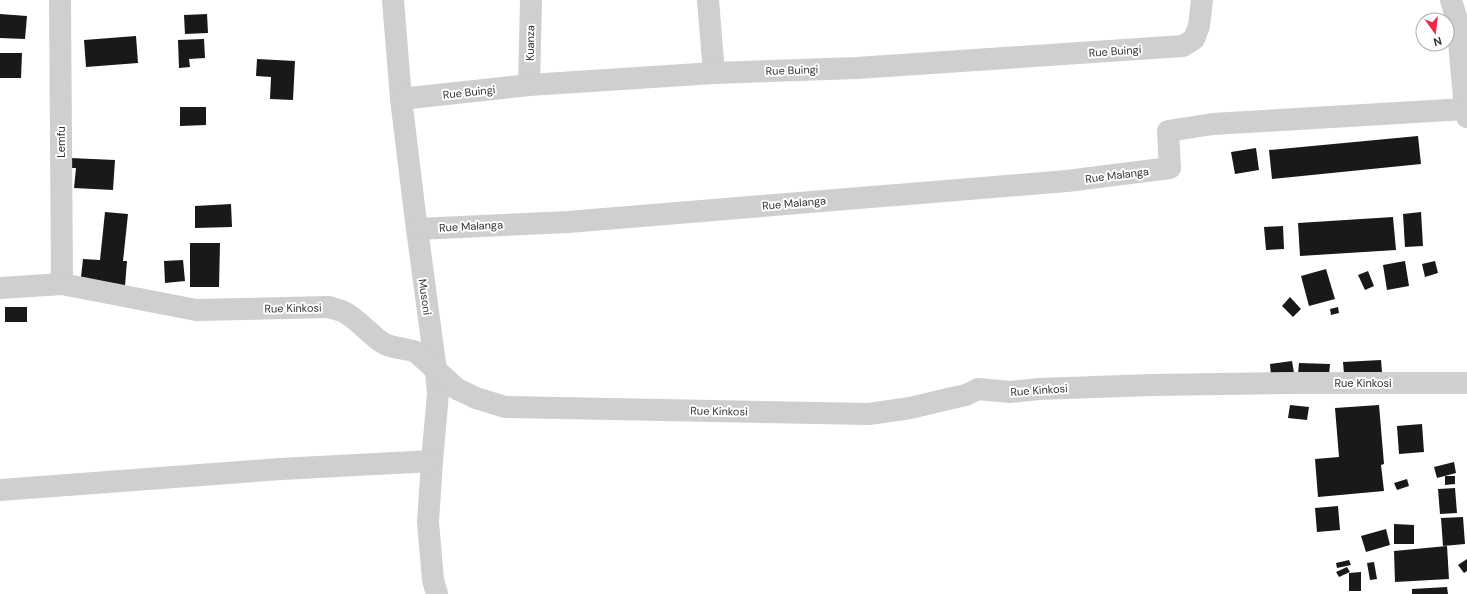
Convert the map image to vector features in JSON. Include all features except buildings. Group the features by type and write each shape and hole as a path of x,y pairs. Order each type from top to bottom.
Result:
{"street":[{"name":"Lemfu","path":"60,0 62,284"},
{"name":"Musoni","path":"393,0 401,99 438,394 428,522 433,580 437,594"},
{"name":"Kuanza","path":"529,85 531,0"},
{"path":"708,0 714,73"},
{"name":"Rue Buingi","path":"401,99 529,85 714,73 857,68 1183,46 1194,39 1199,26 1202,0"},
{"path":"1458,12 1466,113"},
{"name":"Rue Malanga","path":"417,229 568,222 1067,181 1170,168 1168,131 1213,124 1466,113"},
{"name":"Rue Kinkosi","path":"0,288 62,284 196,310 330,307 344,312 354,318 384,344 409,349 416,352 457,389 476,398 505,407 868,414 910,408 966,395 978,389 1010,392 1039,388 1159,385 1467,383"},
{"path":"0,490 273,470 432,461"}]}
